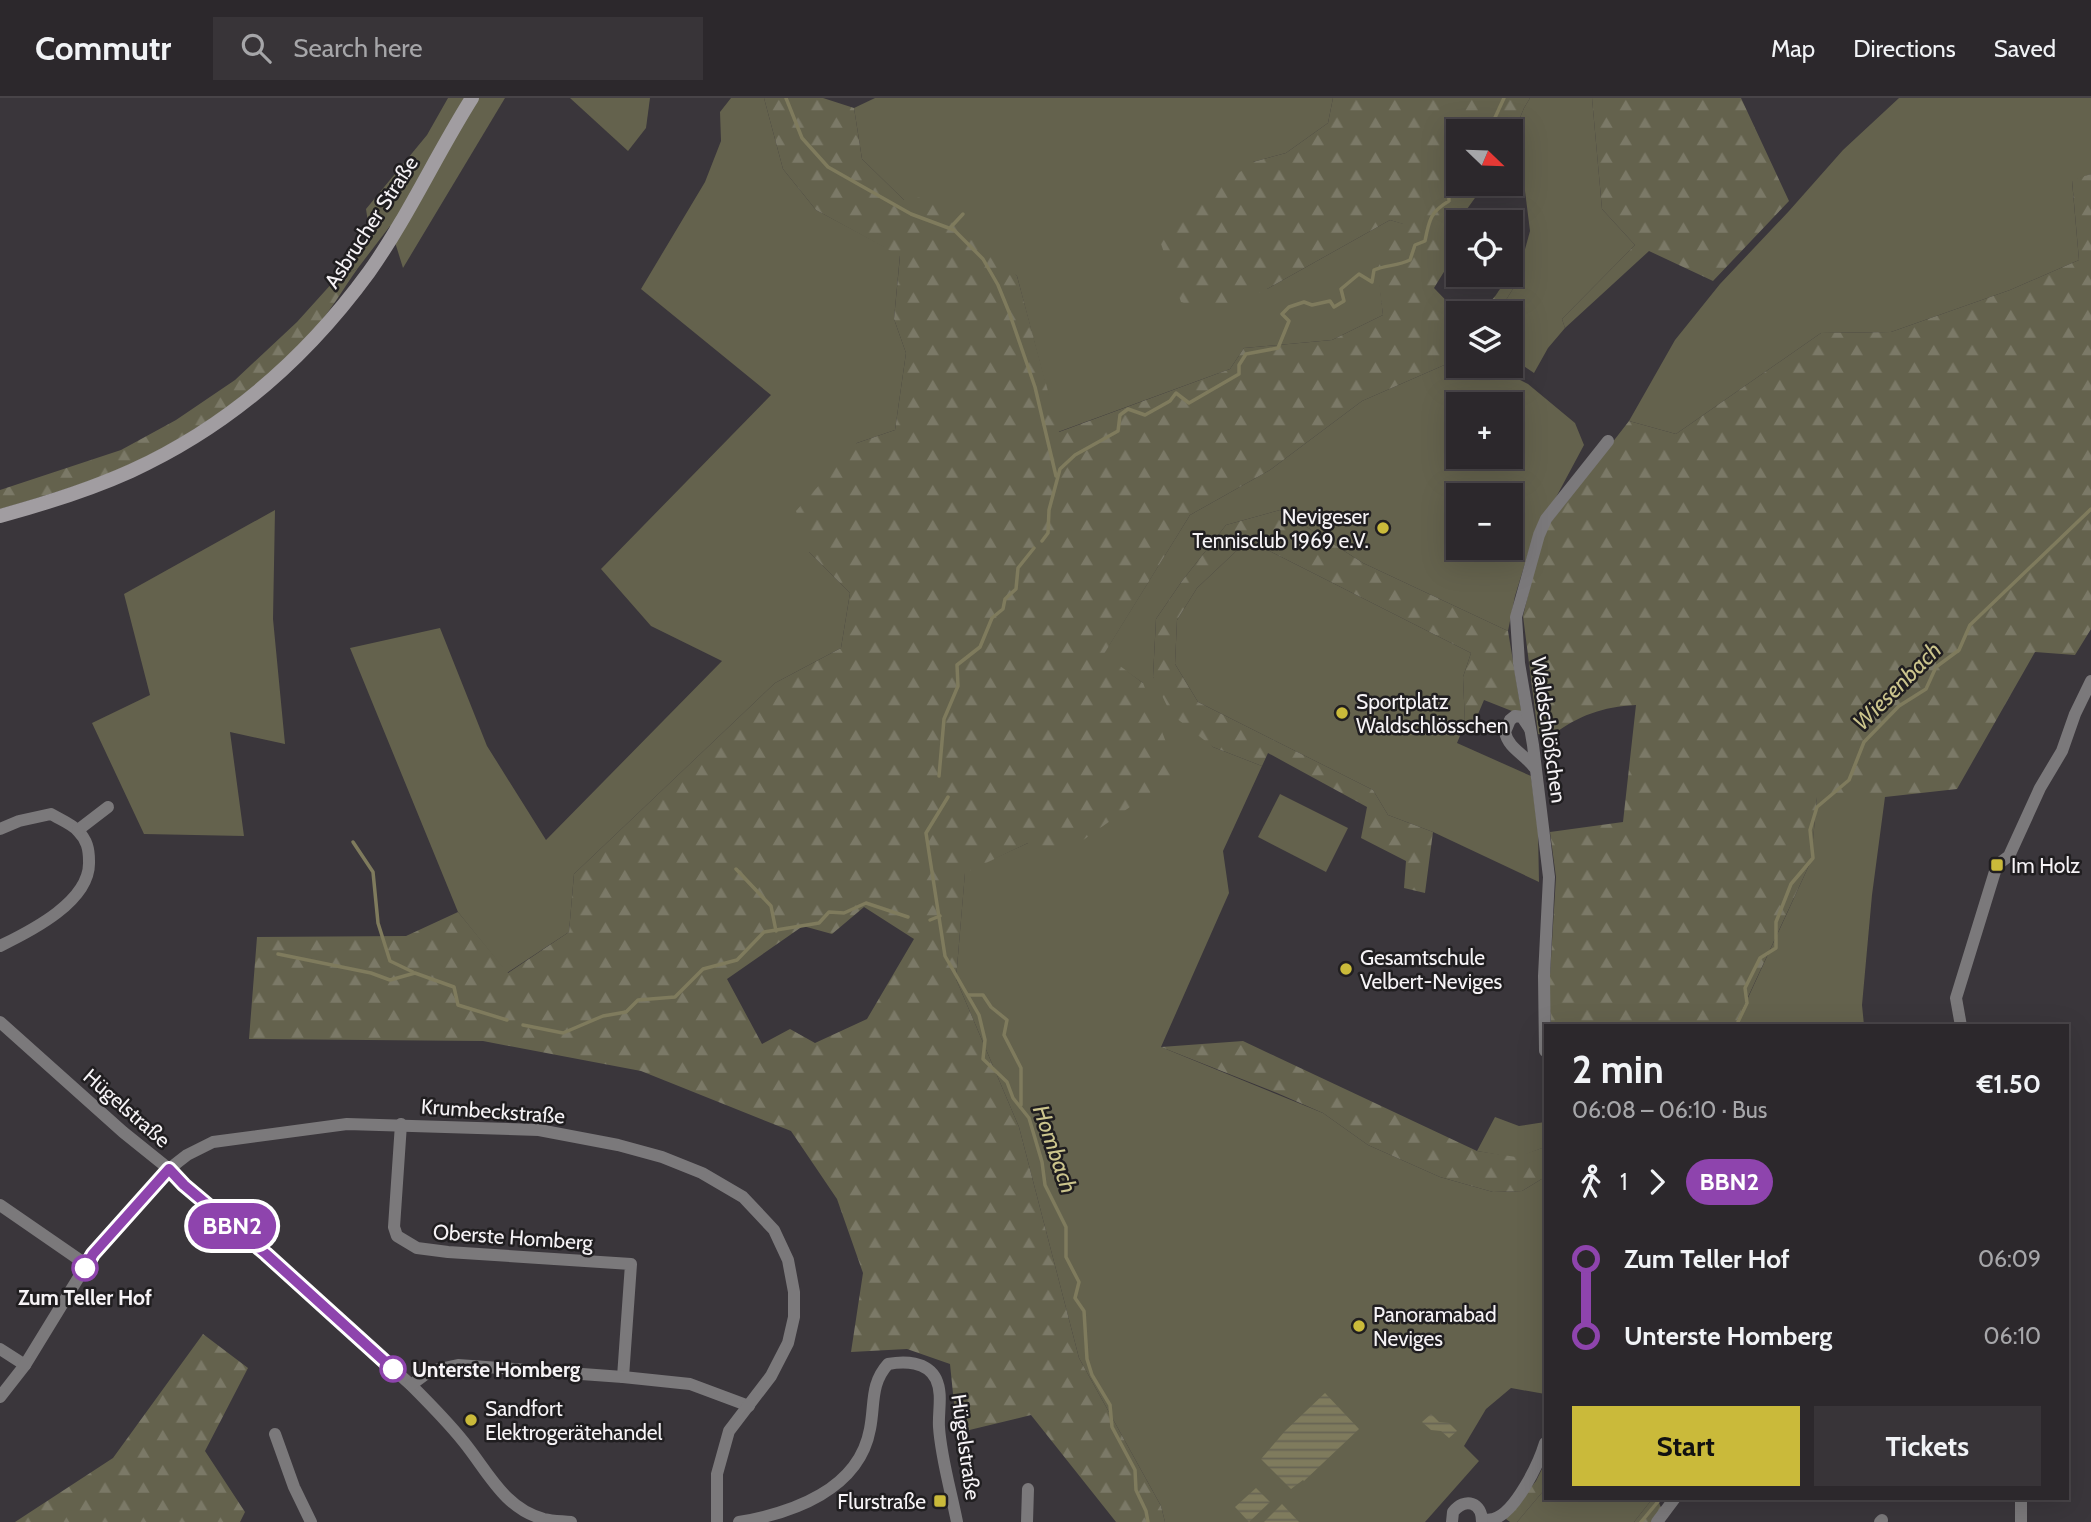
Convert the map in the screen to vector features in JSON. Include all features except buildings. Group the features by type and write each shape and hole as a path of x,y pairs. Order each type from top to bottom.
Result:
{"main road":[{"name":"Asbrucher Straße","path":"0,516 82,491 131,471 199,434 275,378 331,321 369,271 472,98"}],"street":[{"name":"Waldschlößchen","path":"1545,1024 1549,877 1519,663 1516,617 1538,535 1546,519 1608,441"},
{"path":"1961,1024 1956,998 1997,865 2009,856 2040,788 2062,751 2075,714 2091,681"},
{"path":"1530,729 1522,718 1515,716 1510,720 1505,732 1510,746 1534,766"},
{"path":"78,830 108,807"},
{"path":"0,829 19,821 51,814 78,830 89,847 90,871 84,886 63,908 23,935 0,946"},
{"name":"Hügelstraße","path":"0,1022 266,1254 411,1385 456,1432 502,1493 528,1513 544,1519 571,1522"},
{"name":"Krumbeckstraße","path":"0,1396 25,1365 93,1254 169,1169 187,1155 212,1142 347,1124 539,1130 618,1145 702,1172 743,1197 774,1230 788,1260 794,1292 788,1343 771,1376 729,1431 717,1474 717,1522"},
{"name":"Oberste Homberg","path":"401,1124 394,1227 402,1241 417,1248 448,1252 631,1264 623,1377"},
{"path":"0,1205 87,1265"},
{"path":"0,1349 25,1365"},
{"name":"Hügelstraße","path":"739,1522 763,1518 795,1507 825,1493 852,1470 870,1433 875,1383 888,1364 899,1362 925,1367 935,1377 940,1396 939,1426 957,1522"},
{"path":"411,1385 430,1371 458,1365 690,1384 749,1406"},
{"path":"275,1434 311,1522"},
{"path":"1452,1522 1453,1512 1461,1504 1467,1503 1478,1508 1482,1521 1495,1519 1504,1513 1518,1497 1541,1458 1544,1447"},
{"path":"1027,1522 1028,1489"},
{"path":"1657,1522 1674,1500"},
{"path":"2021,1500 2021,1522"}],"green space":[{"path":"448,98 505,98 403,268 390,226 358,268 334,281 370,236 366,209 427,135"},
{"path":"570,98 650,98 646,128 628,151"},
{"path":"731,98 764,98 783,169 816,210 900,255 894,319 906,353 895,430 857,443 809,552 850,593 841,648 775,683 574,874 569,932 507,973 458,912 350,648 440,628 487,746 546,840 722,661 651,626 601,569 771,395 641,289 705,182 721,141 720,112"},
{"path":"764,98 823,98 854,108 862,159 904,200 929,196 1017,276 1059,432 1230,369 1244,348 1332,340 1383,315 1377,269 1403,224 1390,220 1267,289 1214,314 1181,302 1158,235 1253,162 1286,153 1328,123 1333,98 1530,98 1519,119 1446,119 1446,196 1476,196 1467,210 1446,210 1446,268 1434,288 1446,301 1446,364 1362,401 1270,470 1190,515 1104,654 1143,683 1178,773 1062,855 1028,843 965,873 956,979 1019,1127 1079,1358 1161,1506 1165,1522 1116,1522 1031,1415 957,1433 950,1364 907,1349 851,1352 863,1273 837,1199 791,1131 641,1071 483,1041 249,1039 257,937 406,936 458,912 508,973 569,932 574,874 775,683 841,648 850,593 809,552 796,511 857,443 895,430 906,353 894,319 900,256 816,210 783,169","holes":["864,907 914,939 867,1019 815,1043 790,1029 762,1044 727,979 803,926 832,934"]},
{"path":"875,98 1333,98 1328,123 1286,153 1253,162 1267,289 1390,220 1404,224 1378,269 1383,315 1332,340 1244,348 1230,369 1058,432 1017,276 904,200 862,159 854,108"},
{"path":"1530,98 1592,98 1602,209 1635,245 1562,319 1565,328 1548,348 1534,373 1523,366 1523,301 1505,301 1514,287 1523,287 1524,253 1530,231 1523,182 1523,119 1519,119"},
{"path":"1592,98 1741,98 1789,201 1713,281 1649,251 1565,328 1562,319 1635,245 1602,209"},
{"path":"1899,98 2091,98 2091,174 2072,181 2079,260 2010,290 1891,332 1821,333 1676,434 1629,421 1675,340 1720,284 1843,150"},
{"path":"2091,174 2091,629 2075,655 2035,652 1957,789 1885,797 1817,797 1811,861 1735,1024 1551,1024 1549,991 1556,877 1550,832 1623,822 1636,705 1591,713 1551,736 1538,734 1523,616 1541,541 1550,523 1629,421 1676,434 1821,333 1891,332 2010,290 2079,260 2072,180"},
{"path":"358,268 324,318 291,353 248,391 201,425 152,454 111,473 0,509 0,490 121,450 176,420 235,380 297,322 334,281"},
{"path":"1501,287 1514,287 1505,301 1491,301"},
{"path":"1446,364 1446,378 1516,378 1528,384 1575,423 1584,445 1531,544 1515,596 1508,631 1363,563 1280,510 1226,525 1156,619 1153,677 1213,747 1262,766 1223,851 1229,893 1161,1047 1323,1113 1368,1145 1440,1177 1493,1192 1522,1191 1544,1178 1544,1394 1511,1388 1486,1409 1464,1446 1479,1461 1425,1522 1165,1522 1161,1506 1079,1358 1019,1127 956,979 965,872 1028,843 1143,683 1103,655 1190,515 1270,470 1362,401"},
{"path":"275,510 273,619 285,744 230,732 244,836 144,834 92,723 150,695 124,594"},
{"path":"1280,510 1363,563 1508,631 1522,715 1484,700 1473,726 1465,724 1463,677 1471,653 1248,540 1197,588 1177,620 1175,664 1198,702 1373,790 1388,815 1433,832 1425,893 1404,888 1406,861 1361,838 1367,807 1268,753 1262,766 1213,747 1171,714 1153,677 1156,619 1182,581 1226,525"},
{"name":"Sportplatz Waldschlösschen","path":"1248,540 1471,653 1463,677 1465,724 1457,743 1531,776 1538,831 1539,882 1433,832 1388,815 1373,790 1198,702 1175,664 1177,620 1197,588"},
{"path":"1280,794 1348,828 1326,872 1258,837"},
{"path":"1817,797 1885,797 1872,895 1862,1005 1864,1024 1736,1024 1811,861"},
{"path":"1243,1041 1477,1151 1516,1157 1544,1147 1544,1178 1522,1191 1493,1192 1440,1177 1368,1145 1323,1113 1161,1047"},
{"path":"1495,1117 1519,1126 1544,1122 1544,1147 1516,1158 1477,1151"},
{"path":"203,1334 248,1368 205,1451 245,1512 240,1522 15,1522 113,1458"},
{"path":"1544,1465 1544,1490 1517,1522 1510,1522 1506,1519 1536,1481"},
{"path":"1544,1490 1544,1500 1651,1500 1634,1522 1517,1522"},
{"path":"1651,1500 1658,1500 1662,1510 1652,1522 1634,1522"}],"shaded area":[{"path":"1325,1393 1359,1429 1304,1481 1291,1489 1261,1459 1285,1431"},
{"path":"1431,1414 1439,1422 1449,1423 1457,1431 1449,1438 1441,1431 1431,1430 1422,1422"},
{"path":"1256,1488 1270,1502 1249,1522 1235,1507"},
{"path":"1282,1504 1299,1522 1264,1522"}],"waterway":[{"path":"786,98 802,138 828,167 911,214 954,230 983,259 1009,312 1035,387 1056,476"},
{"name":"Hombach","path":"1494,119 1504,98"},
{"name":"Hombach","path":"1042,541 1048,533 1049,510 1060,469 1075,455 1118,431 1120,415 1128,409 1145,415 1170,401 1176,393 1189,403 1239,374 1239,365 1246,354 1278,348 1289,321 1282,314 1289,307 1304,302 1312,305 1330,301 1334,307 1344,301 1341,289 1359,274 1372,282 1374,270 1410,260 1415,245 1425,241 1434,213 1449,201 1449,196"},
{"path":"950,228 963,214"},
{"name":"Wiesenbach","path":"1737,1024 1747,1003 1745,988 1760,958 1776,948 1776,922 1791,884 1813,858 1810,830 1817,807 1849,780 1864,742 1899,706 1926,689 1936,667 1959,650 1970,625 2091,509"},
{"name":"Hombach","path":"939,776 944,719 958,686 957,665 980,647 992,618 1003,609 1005,599 1016,589 1018,568 1034,548"},
{"name":"Hombach","path":"948,797 926,833 945,956 979,1015 985,1040 983,1059 1007,1082 1013,1098 1029,1118 1042,1162 1045,1185 1066,1227 1066,1257 1079,1282 1075,1298 1084,1311 1087,1359 1092,1375 1110,1405 1112,1427 1135,1470 1136,1490 1148,1522"},
{"path":"353,842 373,872 378,923 390,961 413,972"},
{"path":"736,869 771,906 776,931"},
{"path":"523,1025 563,1033 603,1016 626,1012 638,1000 675,997 703,969 737,960 764,932 819,923 829,912 844,913 866,903 908,917"},
{"path":"930,920 940,916"},
{"path":"278,954 371,973 390,980 415,973 454,987 458,1005 507,1020"},
{"path":"968,995 983,995 991,1007 1007,1020 1004,1035 1021,1068 1021,1105"},
{"name":"Wiesenbach","path":"1641,1522 1659,1500"}],"bus line":[{"name":"BBN2","path":"85,1268 93,1254 169,1169 393,1369"}],"place":[{"name":"Nevigeser Tennisclub 1969 e.V.","path":"1383,528"},
{"name":"Sportplatz Waldschlösschen","path":"1342,713"},
{"name":"Im Holz","path":"1997,865"},
{"name":"Gesamtschule Velbert-Neviges","path":"1346,969"},
{"name":"Zum Teller Hof","path":"85,1268"},
{"name":"Panoramabad Neviges","path":"1359,1326"},
{"name":"Unterste Homberg","path":"393,1369"},
{"name":"Sandfort Elektrogerätehandel","path":"471,1420"},
{"name":"Flurstraße","path":"940,1501"}]}
